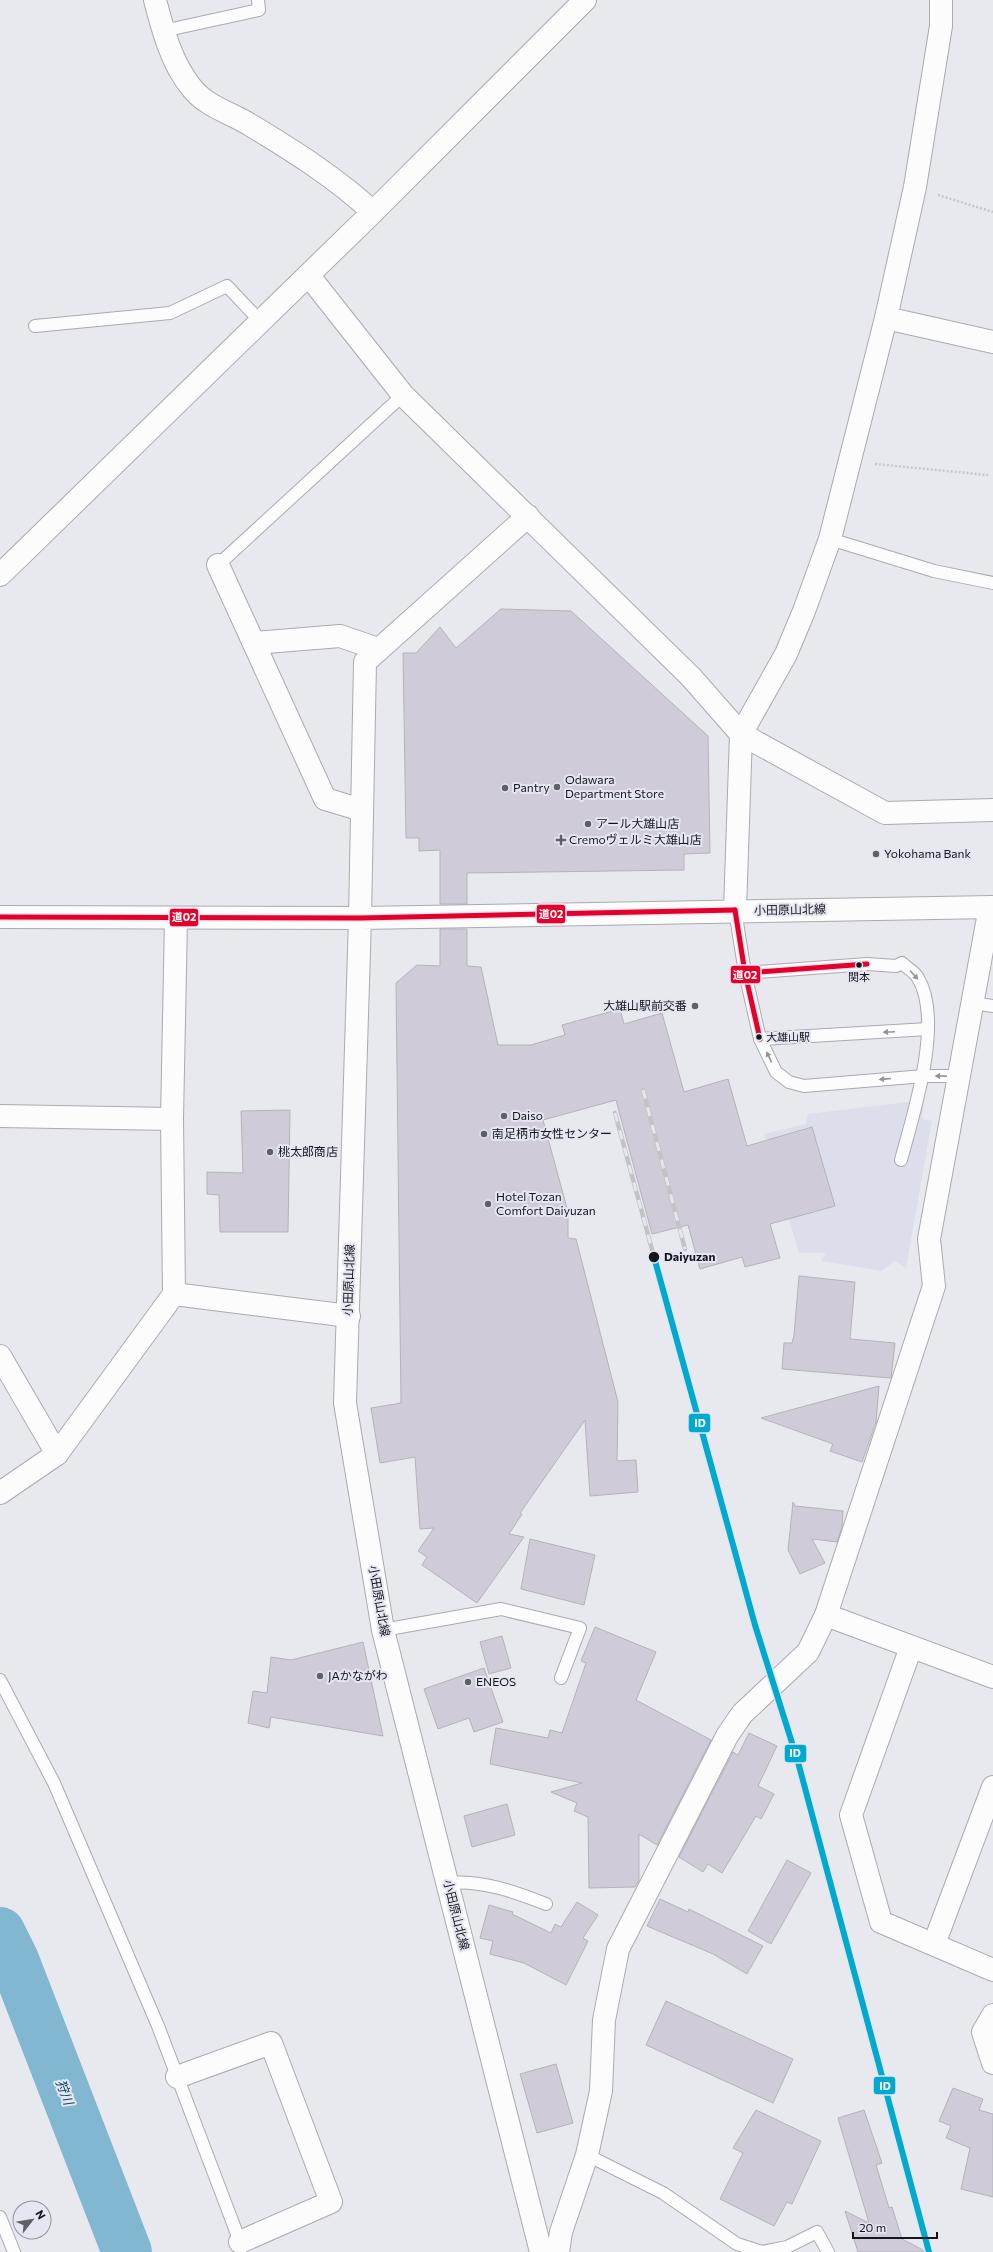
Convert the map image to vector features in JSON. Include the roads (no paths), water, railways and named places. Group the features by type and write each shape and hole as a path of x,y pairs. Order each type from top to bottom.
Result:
{"street":[{"path":"155,0 163,31 174,58 191,88 216,108 246,122 307,159 352,193 373,212"},
{"path":"0,575 309,276 585,0"},
{"path":"735,910 741,734 786,654 830,539 886,318 915,187 941,26 941,0"},
{"path":"309,276 403,395 528,516 691,678 741,734 885,813 993,810"},
{"path":"886,318 993,342"},
{"path":"0,917 176,919 360,918 365,662 528,516"},
{"path":"218,565 325,799 362,810"},
{"path":"254,643 340,636 378,649"},
{"path":"558,2252 561,2232 587,2155 601,2091 604,2020 618,1949 728,1736 742,1714 808,1652 826,1615 934,1286 929,1239 958,1076 982,1005 991,907"},
{"name":"小田原山北線","path":"541,2252 383,1630 345,1403 360,918 735,910 991,907"},
{"path":"0,1493 57,1454 174,1294 172,1119 176,919"},
{"path":"0,1116 172,1119"},
{"path":"174,1294 348,1316"},
{"path":"0,1356 57,1454"},
{"path":"826,1615 993,1677"},
{"path":"911,1647 851,1815 882,1922 993,1970"},
{"path":"934,1944 993,1787"},
{"path":"993,2015 983,2032 993,2063"},
{"path":"177,2077 271,2043 331,2202 242,2247"}],"lane":[{"path":"163,31 259,10 258,0"},
{"path":"36,326 170,313 227,286 261,322"},
{"path":"218,565 403,395"},
{"path":"830,539 934,571 993,583"},
{"path":"735,910 745,973 760,1039 776,1072 789,1082 804,1086 924,1076 958,1076"},
{"path":"745,973 867,964 896,966 902,963 918,977 925,994 928,1029 924,1076 901,1160"},
{"path":"760,1039 928,1029"},
{"path":"383,1630 501,1609 580,1628 561,1678"},
{"path":"0,1680 54,1783 158,2026 242,2247"},
{"path":"447,1883 467,1882 486,1884 520,1894 546,1904"},
{"path":"587,2155 663,2193 737,2244 762,2252 787,2247 816,2232 828,2252"},
{"path":"0,2217 14,2252"}],"waterway":[{"name":"狩川","path":"0,1932 14,1960 127,2252"}],"railway":[{"path":"643,1090 685,1249"},
{"path":"615,1113 654,1257"}],"place":[{"name":"Odawara Department Store","path":"557,787"},
{"name":"Pantry","path":"505,788"},
{"name":"アール大雄山店","path":"588,824"},
{"name":"Cremoヴェルミ大雄山店","path":"561,840"},
{"name":"Yokohama Bank","path":"876,854"},
{"name":"関本","path":"859,965"},
{"name":"大雄山駅前交番","path":"695,1006"},
{"name":"大雄山駅","path":"759,1037"},
{"name":"Daiso","path":"504,1116"},
{"name":"南足柄市女性センター","path":"484,1134"},
{"name":"桃太郎商店","path":"270,1152"},
{"name":"Hotel Tozan Comfort Daiyuzan","path":"488,1204"},
{"name":"Daiyuzan","path":"654,1257"},
{"name":"JAかながわ","path":"320,1676"},
{"name":"ENEOS","path":"468,1682"}]}
